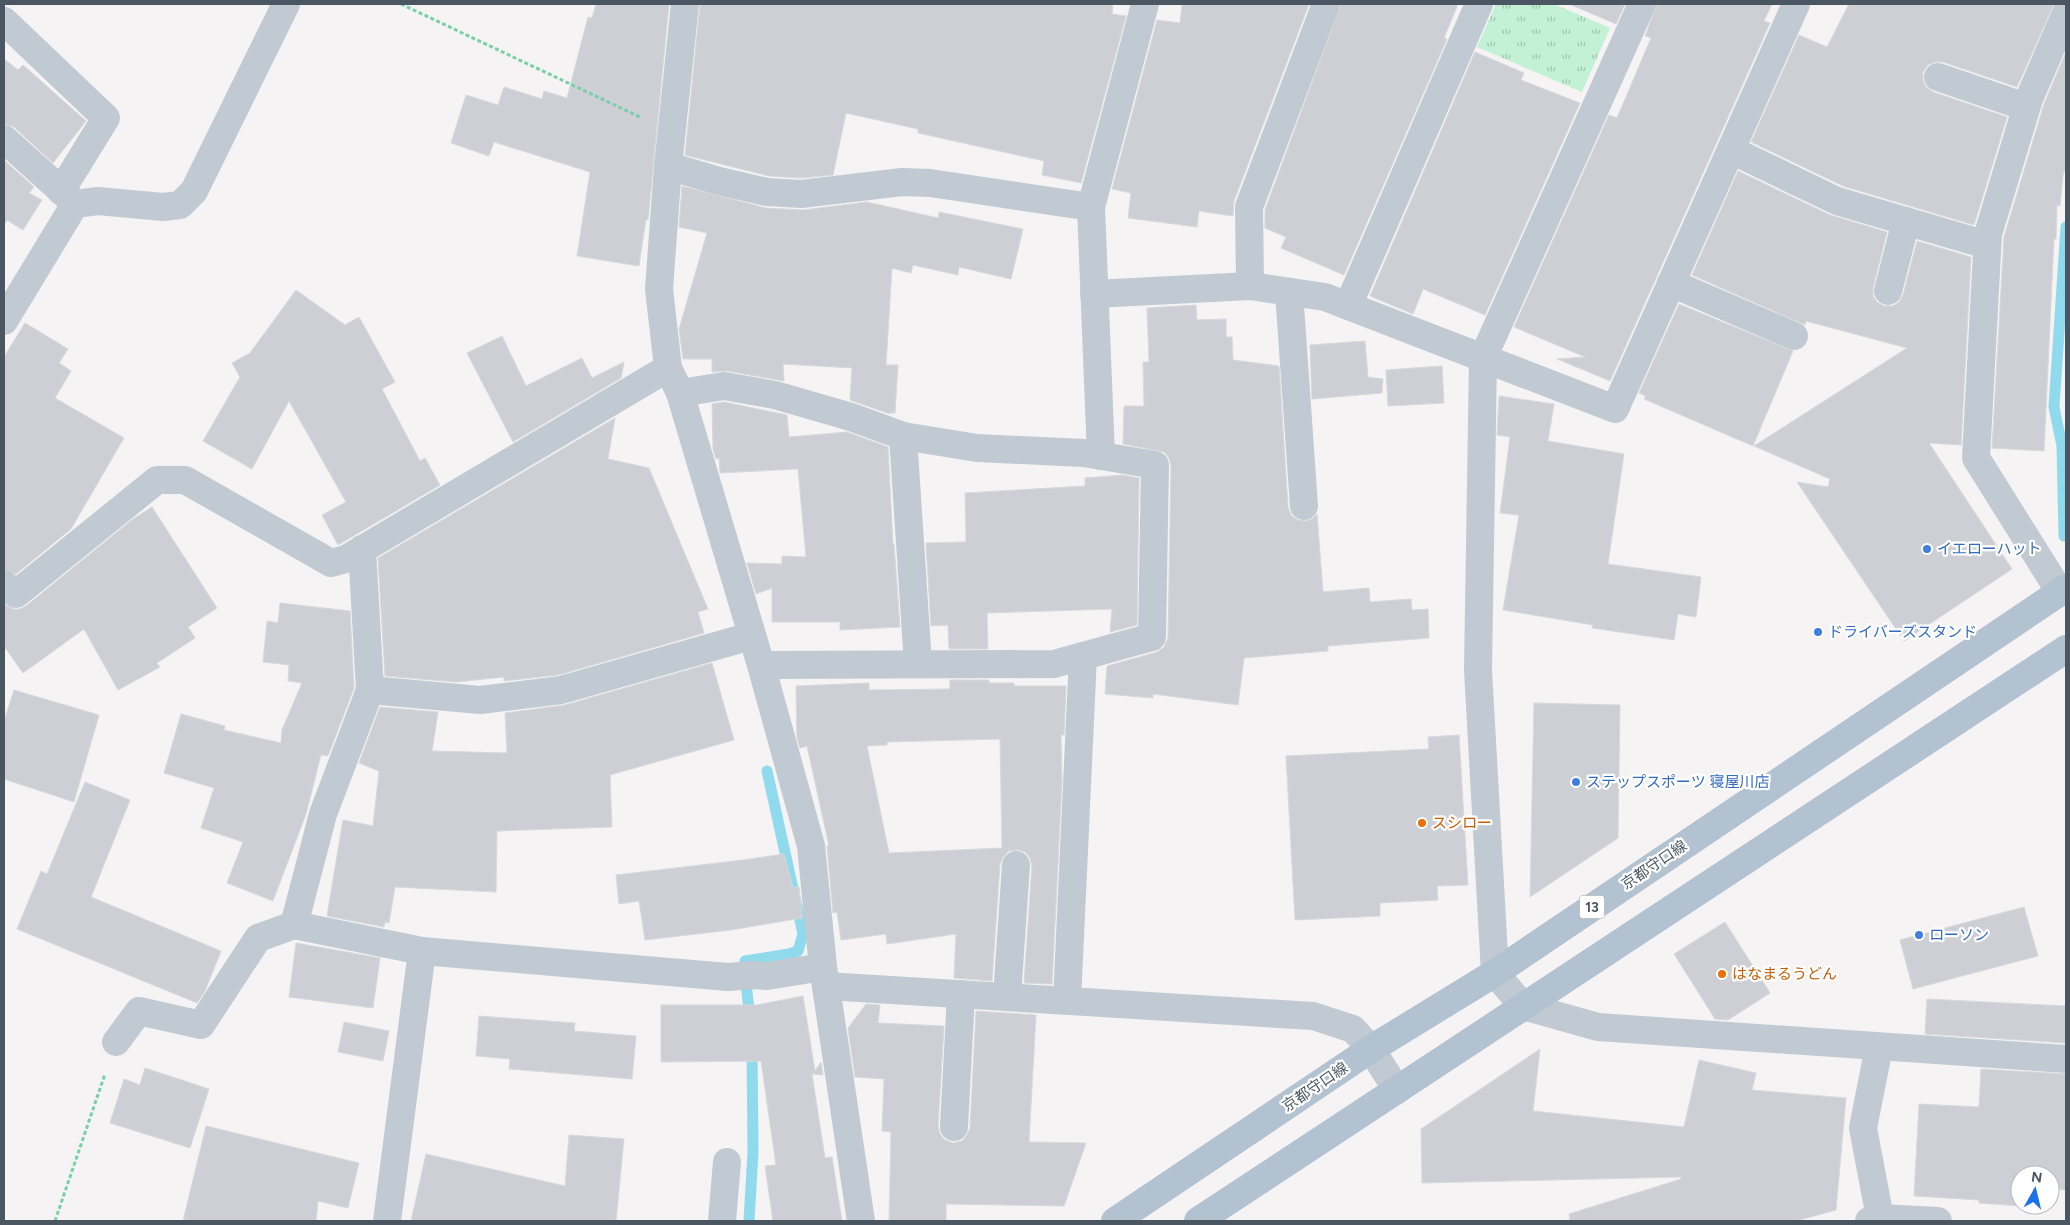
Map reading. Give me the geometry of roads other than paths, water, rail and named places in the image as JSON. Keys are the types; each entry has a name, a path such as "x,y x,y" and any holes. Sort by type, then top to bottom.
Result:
{"main road":[{"name":"京都守口線","path":"1115,1221 1371,1049 1495,973 2063,590"},
{"path":"1198,1221 2066,650"}],"street":[{"path":"4,139 68,197 163,207 180,205 194,191 286,4"},
{"path":"685,4 671,132 659,288 668,368 680,393 751,636 762,665 811,846 825,976 860,1221"},
{"path":"1101,456 1091,207 1145,4"},
{"path":"1250,286 1249,207 1326,4"},
{"path":"1348,306 1479,4"},
{"path":"1642,4 1483,358 1478,670 1495,973 1523,1006 1598,1027 2066,1059"},
{"path":"1094,294 1250,286 1325,297 1615,409 1796,4"},
{"path":"2063,590 1976,458 1988,234 2026,107 2066,13"},
{"path":"4,20 106,118 68,197 4,321"},
{"path":"1938,77 2026,107"},
{"path":"1731,150 1837,201 1987,245"},
{"path":"668,166 719,181 767,192 801,194 902,182 930,183 1091,207"},
{"path":"1888,291 1906,221"},
{"path":"1671,283 1794,336"},
{"path":"1289,292 1304,506"},
{"path":"4,584 16,594 157,480 185,480 331,562 346,559 668,368"},
{"path":"680,393 724,386 775,394 851,417 903,436 977,448 1084,453 1155,465 1152,637 1054,664 983,666 918,664 762,665"},
{"path":"903,436 918,664"},
{"path":"294,925 323,814 370,690 362,550"},
{"path":"370,690 480,700 561,690 751,636"},
{"path":"1067,1001 1083,656"},
{"path":"1007,998 1016,865"},
{"path":"116,1042 139,1012 201,1025 258,938 294,925 422,951 728,977 754,975 825,976 961,994 1007,998 1313,1016 1354,1030 1371,1049 1397,1090"},
{"path":"388,1221 422,951"},
{"path":"954,1127 961,994"},
{"path":"1879,1047 1863,1128 1877,1220 1938,1221"},
{"path":"722,1221 727,1162"}],"waterway":[{"path":"2064,536 2062,446 2054,407 2066,227"},
{"path":"746,970 745,961 798,951 803,934 767,771"},
{"path":"746,983 750,1019"},
{"path":"749,1221 753,1152 752,1047"}],"place":[{"name":"イエローハット","path":"1927,549"},
{"name":"ドライバーズスタンド","path":"1818,632"},
{"name":"ステップスポーツ 寝屋川店","path":"1576,782"},
{"name":"スシロー","path":"1422,823"},
{"name":"ローソン","path":"1919,935"},
{"name":"はなまるうどん","path":"1722,974"}]}
